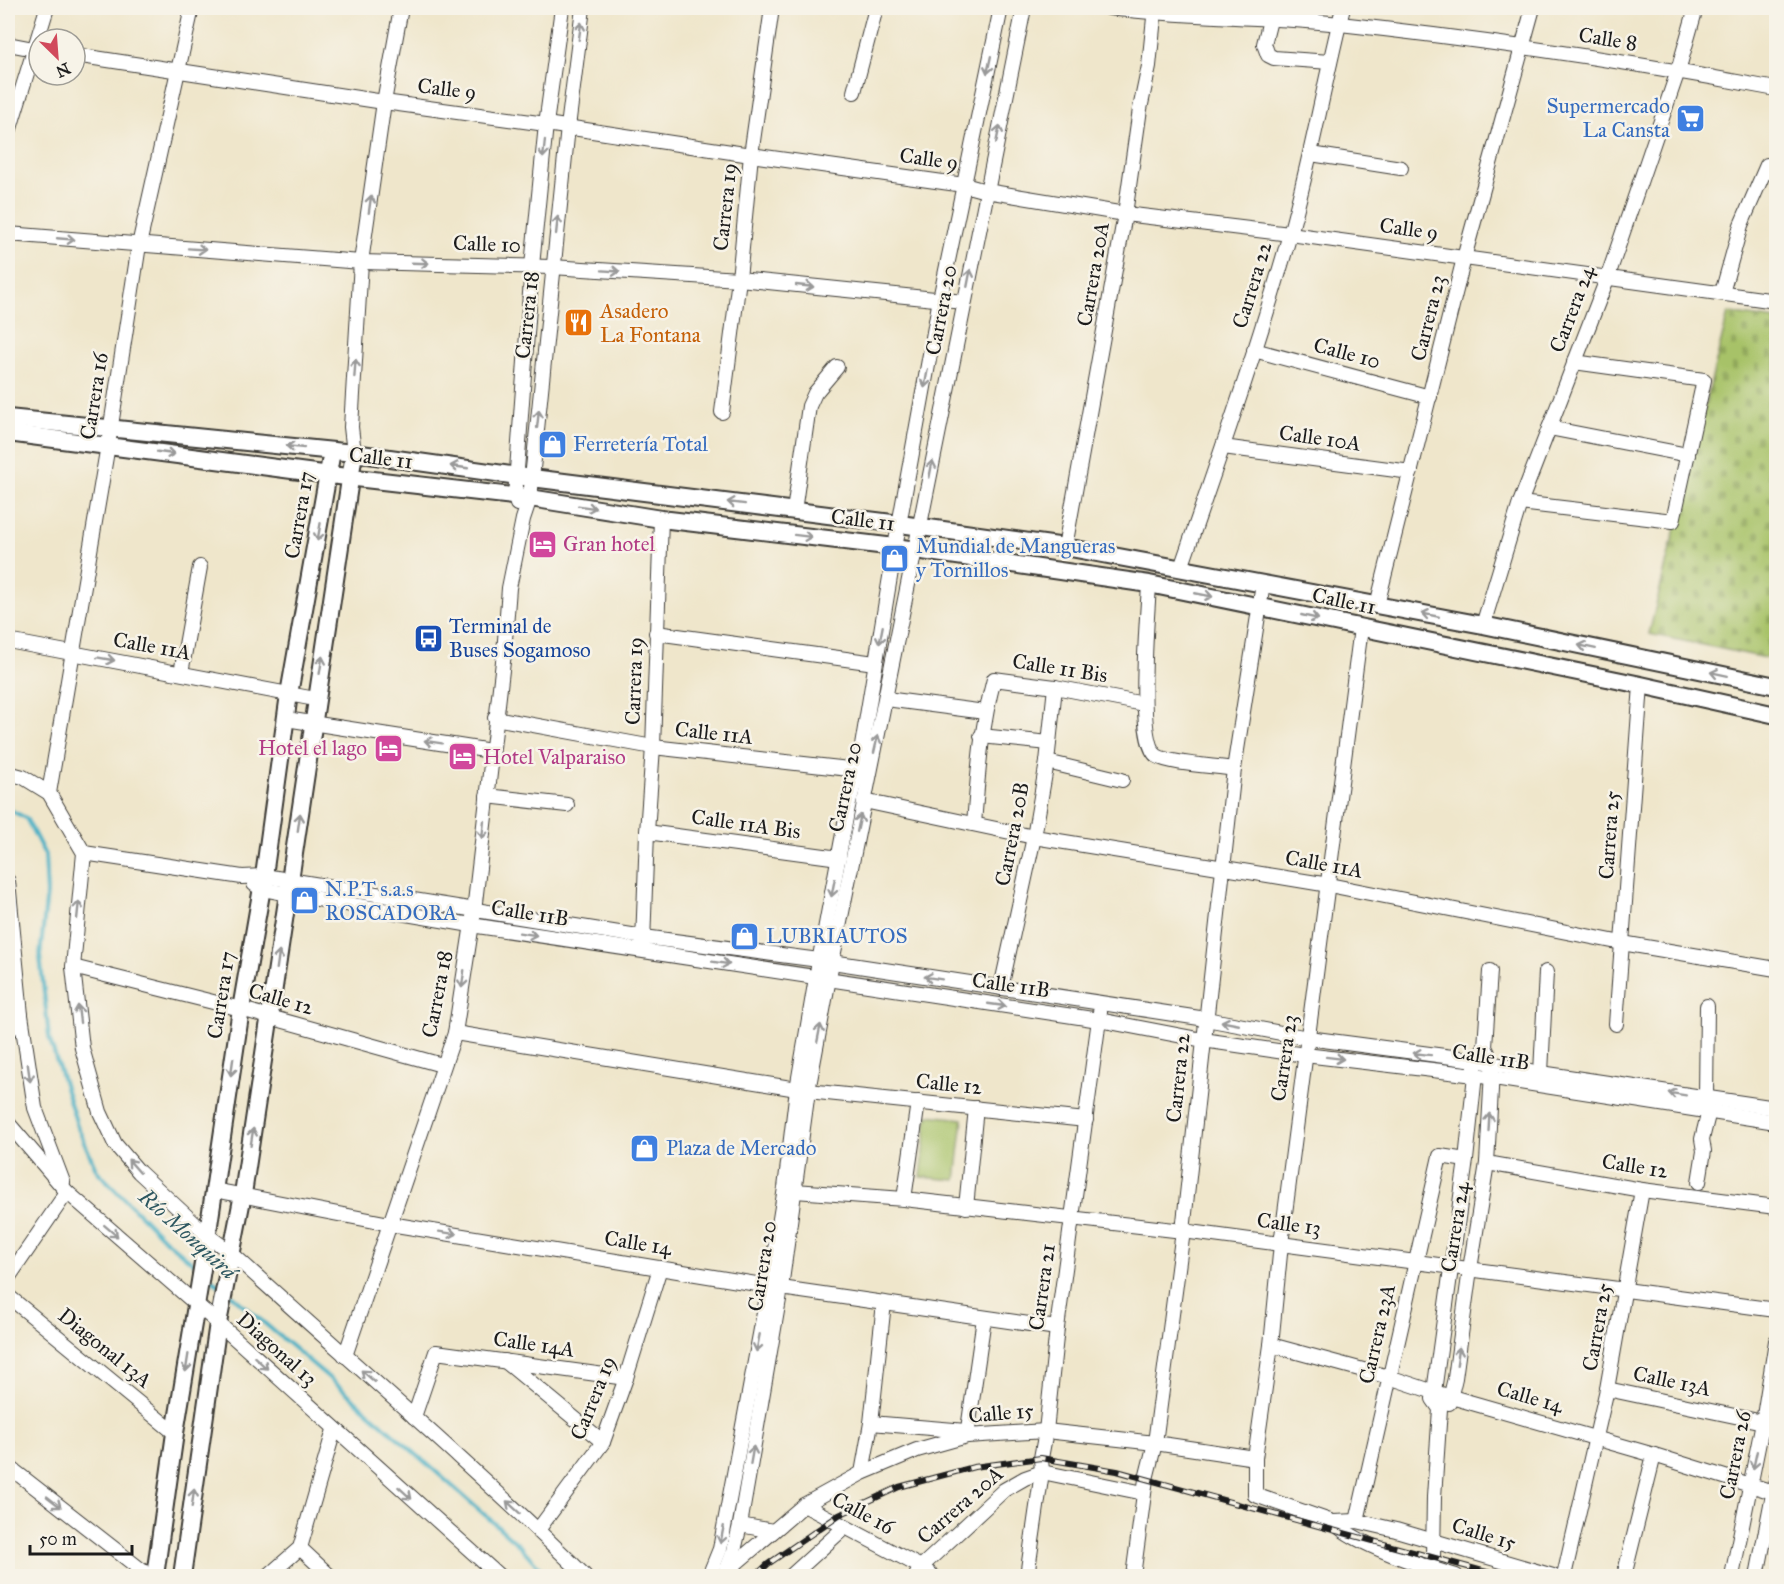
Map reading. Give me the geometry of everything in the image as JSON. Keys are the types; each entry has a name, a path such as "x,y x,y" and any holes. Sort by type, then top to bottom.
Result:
{"main road":[{"name":"Calle 11","path":"8,418 330,475 522,498 661,519 895,547 1149,584 1776,715"},
{"name":"Calle 11","path":"8,433 109,437 354,453 1065,547 1483,625 1776,686"},
{"name":"Carrera 17","path":"155,1576 241,1009 263,882 289,694 333,451"},
{"path":"182,1576 219,1317 243,1194 315,699 354,453"}],"street":[{"path":"42,27 47,8"},
{"name":"Carrera 16","path":"49,793 139,245 192,8"},
{"path":"354,453 351,427 361,262 384,102 401,8"},
{"name":"Carrera 18","path":"524,477 532,266 546,124 562,8"},
{"name":"Carrera 18","path":"345,1356 454,1033 474,911 504,653 509,588 523,519 524,477 584,8"},
{"name":"Carrera 19","path":"722,412 739,279 751,155 772,8"},
{"path":"854,92 876,8"},
{"name":"Carrera 20","path":"723,1575 734,1551 740,1525 775,1287 785,1188 826,961 848,807 858,770 940,299 1001,8"},
{"name":"Carrera 20","path":"826,961 886,699 1024,8"},
{"name":"Calle 8","path":"1109,8 1339,24 1522,47 1776,89"},
{"name":"Carrera 22","path":"1181,568 1223,447 1290,234 1311,154 1343,8"},
{"name":"Carrera 23","path":"1377,605 1464,258 1533,8"},
{"name":"Carrera 24","path":"1483,625 1520,503 1607,279 1678,71 1696,8"},
{"name":"Carrera 20A","path":"1065,547 1125,214 1140,109 1149,66 1154,10"},
{"path":"1270,20 1264,44 1268,56 1330,62"},
{"path":"8,44 27,47"},
{"name":"Calle 9","path":"87,57 964,185 986,191 1125,214 1290,234 1776,301"},
{"path":"8,135 27,79"},
{"path":"1311,154 1401,168"},
{"path":"1722,293 1741,225 1772,166"},
{"name":"Calle 10","path":"8,234 361,262 532,266 739,279 964,302"},
{"name":"Calle 10","path":"1254,350 1430,397"},
{"path":"1520,503 1673,521 1704,380 1574,362"},
{"path":"794,511 809,406 815,393 837,367"},
{"name":"Carrera 17","path":"333,451 351,427"},
{"path":"1549,428 1688,455"},
{"name":"Calle 10A","path":"1223,447 1411,472"},
{"name":"Carrera 19","path":"641,951 644,937 647,832 654,747 661,519"},
{"path":"181,673 200,567"},
{"path":"1149,584 1144,704 1148,739 1153,752 1160,758 1234,769"},
{"name":"Carrera 22","path":"1132,1576 1144,1493 1155,1443 1183,1231 1234,769 1263,584"},
{"name":"Carrera 23","path":"1255,1495 1255,1458 1271,1345 1281,1244 1361,628"},
{"path":"656,633 875,663"},
{"name":"Calle 11A","path":"8,641 315,699"},
{"name":"Calle 11 Bis","path":"985,712 994,680 1055,687 1144,704"},
{"name":"Carrera 25","path":"1616,1024 1641,685"},
{"name":"Carrera 20B","path":"1001,988 1034,837 1047,762 1055,687"},
{"path":"886,699 985,712 974,824"},
{"name":"Calle 11A","path":"495,718 654,747 858,770"},
{"path":"286,719 491,752"},
{"path":"981,736 1049,743"},
{"path":"1047,762 1122,780"},
{"path":"8,773 23,777 49,793 84,853 73,967 82,1048 100,1112 115,1144 139,1172 207,1240"},
{"path":"487,796 567,805"},
{"name":"Calle 11A","path":"864,801 1034,837 1329,885 1623,943 1776,969"},
{"name":"Calle 11A Bis","path":"647,832 839,858"},
{"name":"Calle 11B","path":"84,853 242,877 471,925 1099,1020 1203,1040 1305,1055 1707,1105 1776,1108"},
{"path":"8,881 21,1015 35,1108 67,1192 8,1278"},
{"name":"Calle 11B","path":"289,887 826,961 1206,1019 1308,1038 1475,1060 1707,1105 1776,1122"},
{"name":"Calle 12","path":"73,967 241,1009 442,1065"},
{"name":"Carrera 24","path":"1440,1409 1449,1402 1455,1378 1487,1163 1492,1063 1485,1047 1490,971"},
{"path":"1541,1073 1546,972"},
{"name":"Carrera 21","path":"1027,1576 1042,1472 1041,1458 1057,1328 1102,1004"},
{"path":"1699,1182 1707,1105 1707,1006"},
{"path":"8,1033 21,1015"},
{"name":"Calle 12","path":"454,1033 803,1090 1086,1120"},
{"path":"1475,1060 1485,1047"},
{"name":"Carrera 24","path":"1430,1573 1433,1558 1440,1409 1434,1399 1434,1392 1466,1160 1475,1060"},
{"name":"Carrera 20","path":"709,1576 720,1550 795,1191 803,1090"},
{"path":"904,1199 918,1102"},
{"path":"966,1207 976,1108"},
{"name":"Diagonal 13","path":"8,1123 67,1192 219,1317 334,1430 499,1576"},
{"name":"Carrera 23A","path":"1357,1521 1440,1156 1466,1160"},
{"name":"Calle 12","path":"1487,1163 1642,1190 1776,1207"},
{"name":"Calle 14","path":"214,1190 390,1224 775,1287 1057,1328"},
{"name":"Carrera 25","path":"1564,1576 1607,1389 1642,1190"},
{"name":"Calle 13","path":"795,1191 904,1199 1183,1231 1776,1310"},
{"name":"Diagonal 13","path":"207,1240 414,1417 585,1576"},
{"name":"Carrera 19","path":"538,1530 603,1442 626,1378 660,1268"},
{"name":"Diagonal 13A","path":"8,1296 176,1433"},
{"path":"862,1473 871,1423 884,1303"},
{"path":"871,1423 967,1434 984,1318"},
{"name":"Carrera 26","path":"1732,1576 1763,1422 1776,1341"},
{"name":"Calle 14","path":"1271,1345 1389,1377 1750,1485 1776,1488"},
{"name":"Calle 14A","path":"414,1417 436,1352 626,1378"},
{"path":"505,1360 603,1442"},
{"name":"Calle 13A","path":"1607,1389 1763,1422"},
{"path":"268,1576 300,1548 334,1430"},
{"name":"Calle 15","path":"723,1575 804,1505 862,1473 917,1450 967,1434 1046,1431 1155,1443 1255,1458"},
{"path":"1624,1576 1654,1455"},
{"path":"8,1466 149,1576"},
{"path":"1042,1472 1144,1493"},
{"name":"Carrera 20A","path":"918,1572 1004,1490 1025,1478 1042,1472"},
{"path":"1757,1576 1776,1488"},
{"name":"Calle 15","path":"1255,1495 1333,1522 1357,1521 1552,1576"},
{"name":"Calle 16","path":"804,1505 845,1527 918,1572 933,1576"},
{"name":"Calle 15","path":"1333,1522 1344,1532 1430,1573 1456,1576"},
{"path":"740,1525 772,1531"},
{"path":"791,1576 845,1527"},
{"path":"300,1548 330,1576"}],"green space":[{"path":"1728,313 1776,320 1776,660 1649,634"},
{"path":"928,1115 963,1119 956,1180 921,1177"}],"waterway":[{"name":"Río Monquirá","path":"8,809 26,818 45,855 47,893 40,956 49,1037 78,1128 97,1171 163,1238 198,1267"},
{"name":"Río Monquirá","path":"206,1274 221,1287"},
{"name":"Río Monquirá","path":"229,1293 348,1394 520,1546 547,1576"}],"railway":[{"path":"755,1576 768,1564 839,1515 899,1487 974,1467 1041,1458 1117,1471 1501,1576"}],"place":[{"name":"Supermercado La Cansta","path":"1691,118"},
{"name":"Asadero La Fontana","path":"579,323"},
{"name":"Ferretería Total","path":"552,444"},
{"name":"Gran hotel","path":"542,544"},
{"name":"Mundial de Mangueras y Tornillos","path":"895,558"},
{"name":"Terminal de Buses Sogamoso","path":"428,638"},
{"name":"Hotel el lago","path":"388,748"},
{"name":"Hotel Valparaiso","path":"462,757"},
{"name":"N.P.T s.a.s ROSCADORA","path":"304,901"},
{"name":"LUBRIAUTOS","path":"745,936"},
{"name":"Plaza de Mercado","path":"645,1148"}]}
